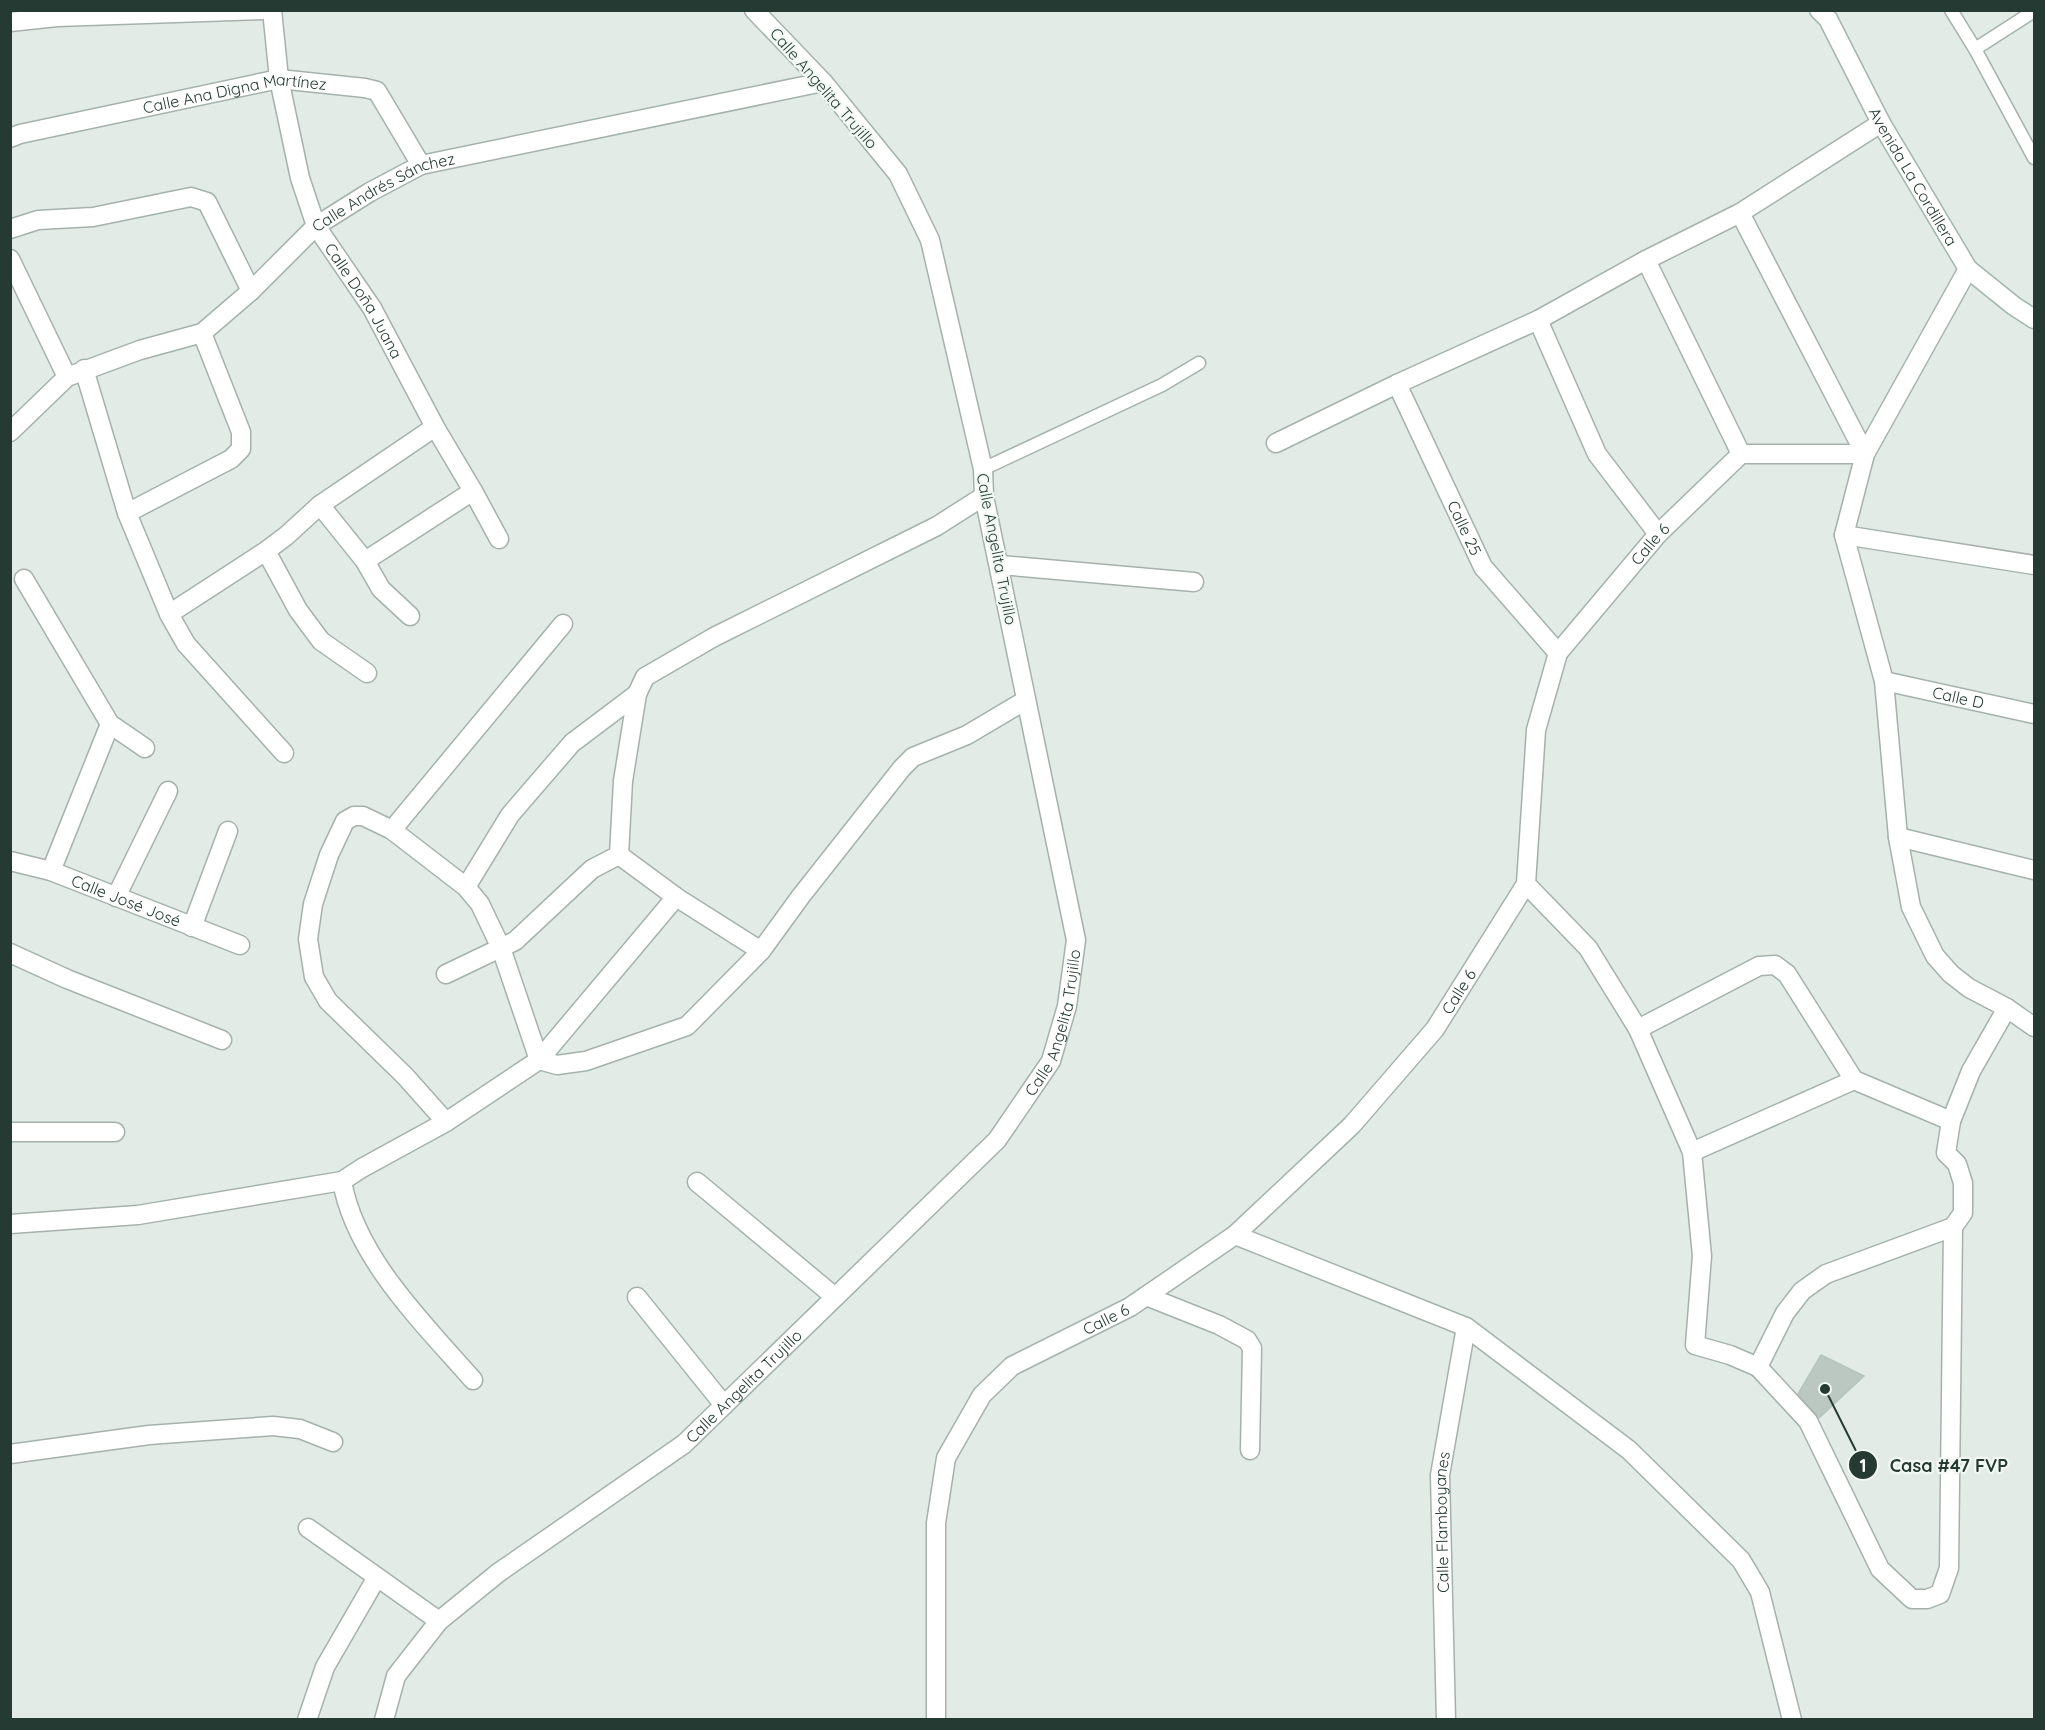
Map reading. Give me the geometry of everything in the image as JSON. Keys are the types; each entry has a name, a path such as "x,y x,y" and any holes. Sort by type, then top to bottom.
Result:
{"street":[{"path":"10,22 57,14 262,10"},
{"name":"Calle Doña Juana","path":"272,10 279,79 300,178 316,226 372,308 435,427 499,539"},
{"name":"Calle Angelita Trujillo","path":"384,1719 396,1676 439,1621 498,1573 684,1444 996,1140 1051,1061 1067,1006 1076,940 984,496 982,469 930,240 898,174 822,82 754,10"},
{"name":"Avenida La Cordillera","path":"1819,10 1828,20 1881,123 1968,269 2034,319"},
{"name":"Calle Ana Digna Martínez","path":"10,138 279,79 365,88 377,92 421,165"},
{"name":"Calle Andrés Sánchez","path":"10,432 67,377 140,350 202,333 251,291 316,226 370,192 421,165 822,82"},
{"path":"1276,443 1397,384 1538,320 1646,260 1740,213 1881,123"},
{"path":"10,229 38,220 93,217 191,197 200,199 207,202 251,291"},
{"path":"1740,213 1865,454"},
{"path":"10,259 67,377"},
{"path":"1646,260 1741,454 1865,454"},
{"path":"1968,269 1865,454 1844,535 1884,681 1898,837 1911,907 1935,956 1951,974 1969,988 2007,1008 2034,1027"},
{"path":"1538,320 1597,454 1658,534"},
{"path":"127,513 231,459 241,449 241,432 202,333"},
{"path":"84,369 127,513 169,614 186,644 284,753"},
{"name":"Calle 25","path":"1397,384 1483,567 1558,653"},
{"path":"169,614 266,551 320,505 435,427"},
{"name":"Calle 6","path":"936,1719 936,1523 946,1458 982,1395 1012,1366 1130,1307 1235,1234 1352,1125 1435,1029 1526,884 1536,730 1558,653 1658,534 1741,454"},
{"path":"365,561 473,491"},
{"path":"619,855 623,781 637,694 645,677 714,637 937,526 984,496"},
{"path":"320,505 365,561 381,589 410,616"},
{"path":"1844,535 2034,565"},
{"path":"266,551 298,610 321,641 367,673"},
{"path":"1000,565 1194,582"},
{"path":"24,579 110,724 145,748"},
{"path":"392,830 562,624"},
{"name":"Calle D","path":"1884,681 2034,714"},
{"path":"466,887 510,815 572,742 637,694"},
{"path":"538,1060 556,1065 586,1061 687,1026 761,951 801,896 912,758 967,735 1026,700"},
{"path":"51,871 110,724"},
{"path":"116,897 168,791"},
{"path":"446,1122 405,1076 328,1001 314,977 308,939 313,904 329,855 345,821 354,816 363,816 392,830 466,887 480,904 501,948 538,1060"},
{"path":"192,927 228,831"},
{"path":"1898,837 2034,870"},
{"path":"619,855 676,897 761,951"},
{"path":"446,974 515,941 592,869 619,855"},
{"name":"Calle José José","path":"10,861 51,871 240,945"},
{"path":"1526,884 1588,948 1638,1029 1692,1152 1702,1256 1695,1345 1730,1355 1758,1367 1808,1421 1880,1569 1890,1581 1912,1599 1927,1599 1940,1594 1949,1568 1953,1227"},
{"path":"10,1224 138,1215 342,1181 446,1122 538,1060 676,897"},
{"path":"10,953 67,979 222,1040"},
{"path":"1638,1029 1759,966 1775,965 1787,974 1854,1080 1951,1121"},
{"path":"1758,1367 1785,1313 1802,1291 1826,1274 1953,1227 1963,1213 1963,1183 1958,1164 1946,1154 1951,1121 1971,1071 2007,1008"},
{"path":"1692,1152 1854,1080"},
{"path":"10,1132 115,1132"},
{"path":"342,1181 345,1198 354,1222 389,1284 473,1380"},
{"path":"697,1182 835,1297"},
{"path":"1235,1234 1466,1327 1629,1450 1742,1560 1760,1592 1792,1719"},
{"path":"1146,1296 1219,1324 1247,1340 1252,1348 1250,1450"},
{"path":"637,1297 724,1405"},
{"name":"Calle Flamboyanes","path":"1446,1719 1440,1475 1466,1327"},
{"path":"10,1454 149,1435 273,1425 300,1429 333,1442"},
{"path":"308,1528 439,1621"},
{"path":"307,1719 325,1667 377,1577"}],"lane":[{"path":"1951,10 1975,49 2034,158"},
{"path":"1975,49 2034,10"},
{"path":"982,469 1162,385 1199,363"}],"building":[{"path":"1821,1355 1864,1376 1819,1418 1798,1394"}],"place":[{"name":"Casa #47 FVP","path":"1825,1389"}]}
